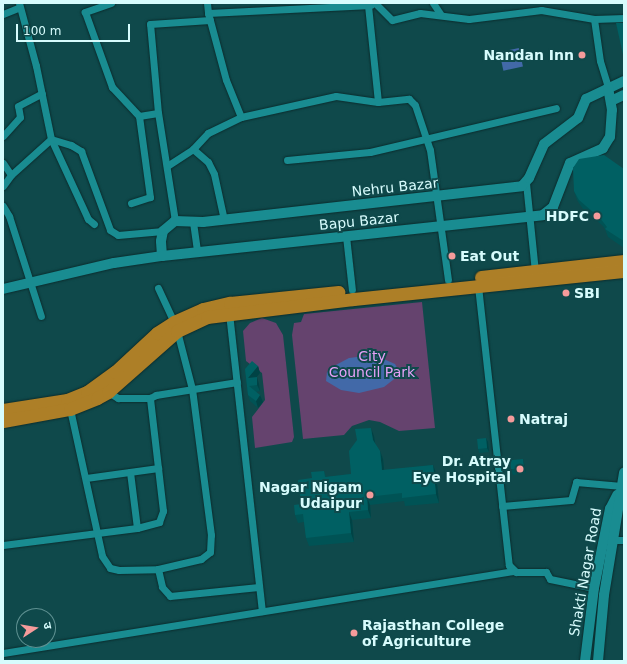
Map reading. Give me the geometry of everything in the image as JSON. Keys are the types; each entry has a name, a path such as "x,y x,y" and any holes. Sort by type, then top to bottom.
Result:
{"highway":[{"path":"3,421 70,409 108,392 176,326 198,310 221,304 535,272 624,261"},
{"path":"3,410 67,400 87,392 104,381 149,340 176,326 200,320 229,314 624,271"}],"street":[{"path":"111,3 84,12 112,87 139,116 150,197 130,203"},
{"path":"207,3 226,80 241,117"},
{"path":"433,3 441,15"},
{"path":"373,4 378,102"},
{"path":"162,256 161,241 164,231 175,221 158,113 150,24 209,16 373,4 392,20 420,13 469,19 528,7 594,19 624,18"},
{"path":"3,14 19,5 42,93 52,139 88,219 94,224"},
{"path":"594,19 600,61 608,87"},
{"path":"535,272 526,183 544,144 578,118 590,96 624,81"},
{"name":"Bapu Bazar","path":"3,289 114,263 162,256 529,218 543,215 553,207 565,171 572,160 606,145 612,129 612,101 608,87"},
{"path":"3,136 20,117 18,106 42,93"},
{"path":"612,101 624,95"},
{"path":"167,166 193,148 208,133 241,117 336,96 378,102 409,99 415,105 426,140 437,196 448,280"},
{"path":"287,160 370,152 426,140 556,108"},
{"path":"139,116 158,113"},
{"path":"3,186 10,175 52,139"},
{"path":"52,139 71,144 80,151 110,230 118,235 164,231"},
{"path":"193,148 208,162 214,174 224,220"},
{"path":"3,163 10,175"},
{"name":"Nehru Bazar","path":"175,221 193,222 224,220 516,188 526,183"},
{"path":"3,206 9,216 40,316"},
{"path":"193,222 197,252"},
{"path":"346,236 352,290"},
{"path":"478,286 508,561 513,571"},
{"path":"70,409 102,556 110,568 119,570 158,569 201,559 210,552 211,535 192,389 176,326 158,288"},
{"path":"229,314 262,611"},
{"path":"108,392 118,398 150,398 192,389 237,382"},
{"path":"3,545 97,534 155,525 162,517 150,398"},
{"path":"86,478 158,468"},
{"path":"130,472 137,528"},
{"name":"Shakti Nagar Road","path":"598,661 599,635 612,540 621,505 621,488 624,473"},
{"path":"502,506 571,500 576,482 621,488"},
{"name":"Shakti Nagar Road","path":"585,661 594,588 611,504 621,488"},
{"path":"612,540 624,540"},
{"path":"158,569 162,587 170,596 259,587"},
{"path":"3,653 513,571 546,572 550,579 594,588"}],"green space":[{"name":"City Council Park","path":"422,302 435,428 399,431 380,422 369,420 352,426 344,435 303,439 292,335 294,323 301,322 304,314"},
{"path":"262,318 276,323 283,335 294,437 292,442 255,448 252,417 265,400 262,373 246,361 243,331 250,323"}],"water":[{"path":"519,48 523,67 503,71 499,52"},
{"path":"365,356 379,357 395,364 399,371 398,376 384,387 359,393 341,390 326,381 327,372 334,366 349,358"}],"building":[{"path":"616,23 624,23 624,59"},
{"path":"604,155 624,169 624,240 605,229 607,227 600,218 579,200 574,191 573,168 579,159"},
{"path":"252,361 258,366 248,378 257,377 257,385 249,386 260,395 256,401 248,395 245,369"},
{"name":"Nagar Nigam Udaipur","path":"371,428 373,440 380,451 382,470 433,465 436,494 402,498 402,493 367,497 368,510 349,512 351,533 306,538 303,514 295,515 294,505 301,504 298,480 312,478 311,472 324,471 325,477 351,474 349,451 357,440 355,429"},
{"path":"486,438 487,448 478,449 477,439"},
{"path":"523,459 524,468 511,469 510,460"}],"place":[{"name":"Nandan Inn","path":"582,55"},
{"name":"HDFC","path":"597,216"},
{"name":"Eat Out","path":"452,256"},
{"name":"SBI","path":"566,293"},
{"name":"Natraj","path":"511,419"},
{"name":"Dr. Atray Eye Hospital","path":"520,469"},
{"name":"Nagar Nigam Udaipur","path":"370,495"},
{"name":"Rajasthan College of Agriculture","path":"354,633"}]}
